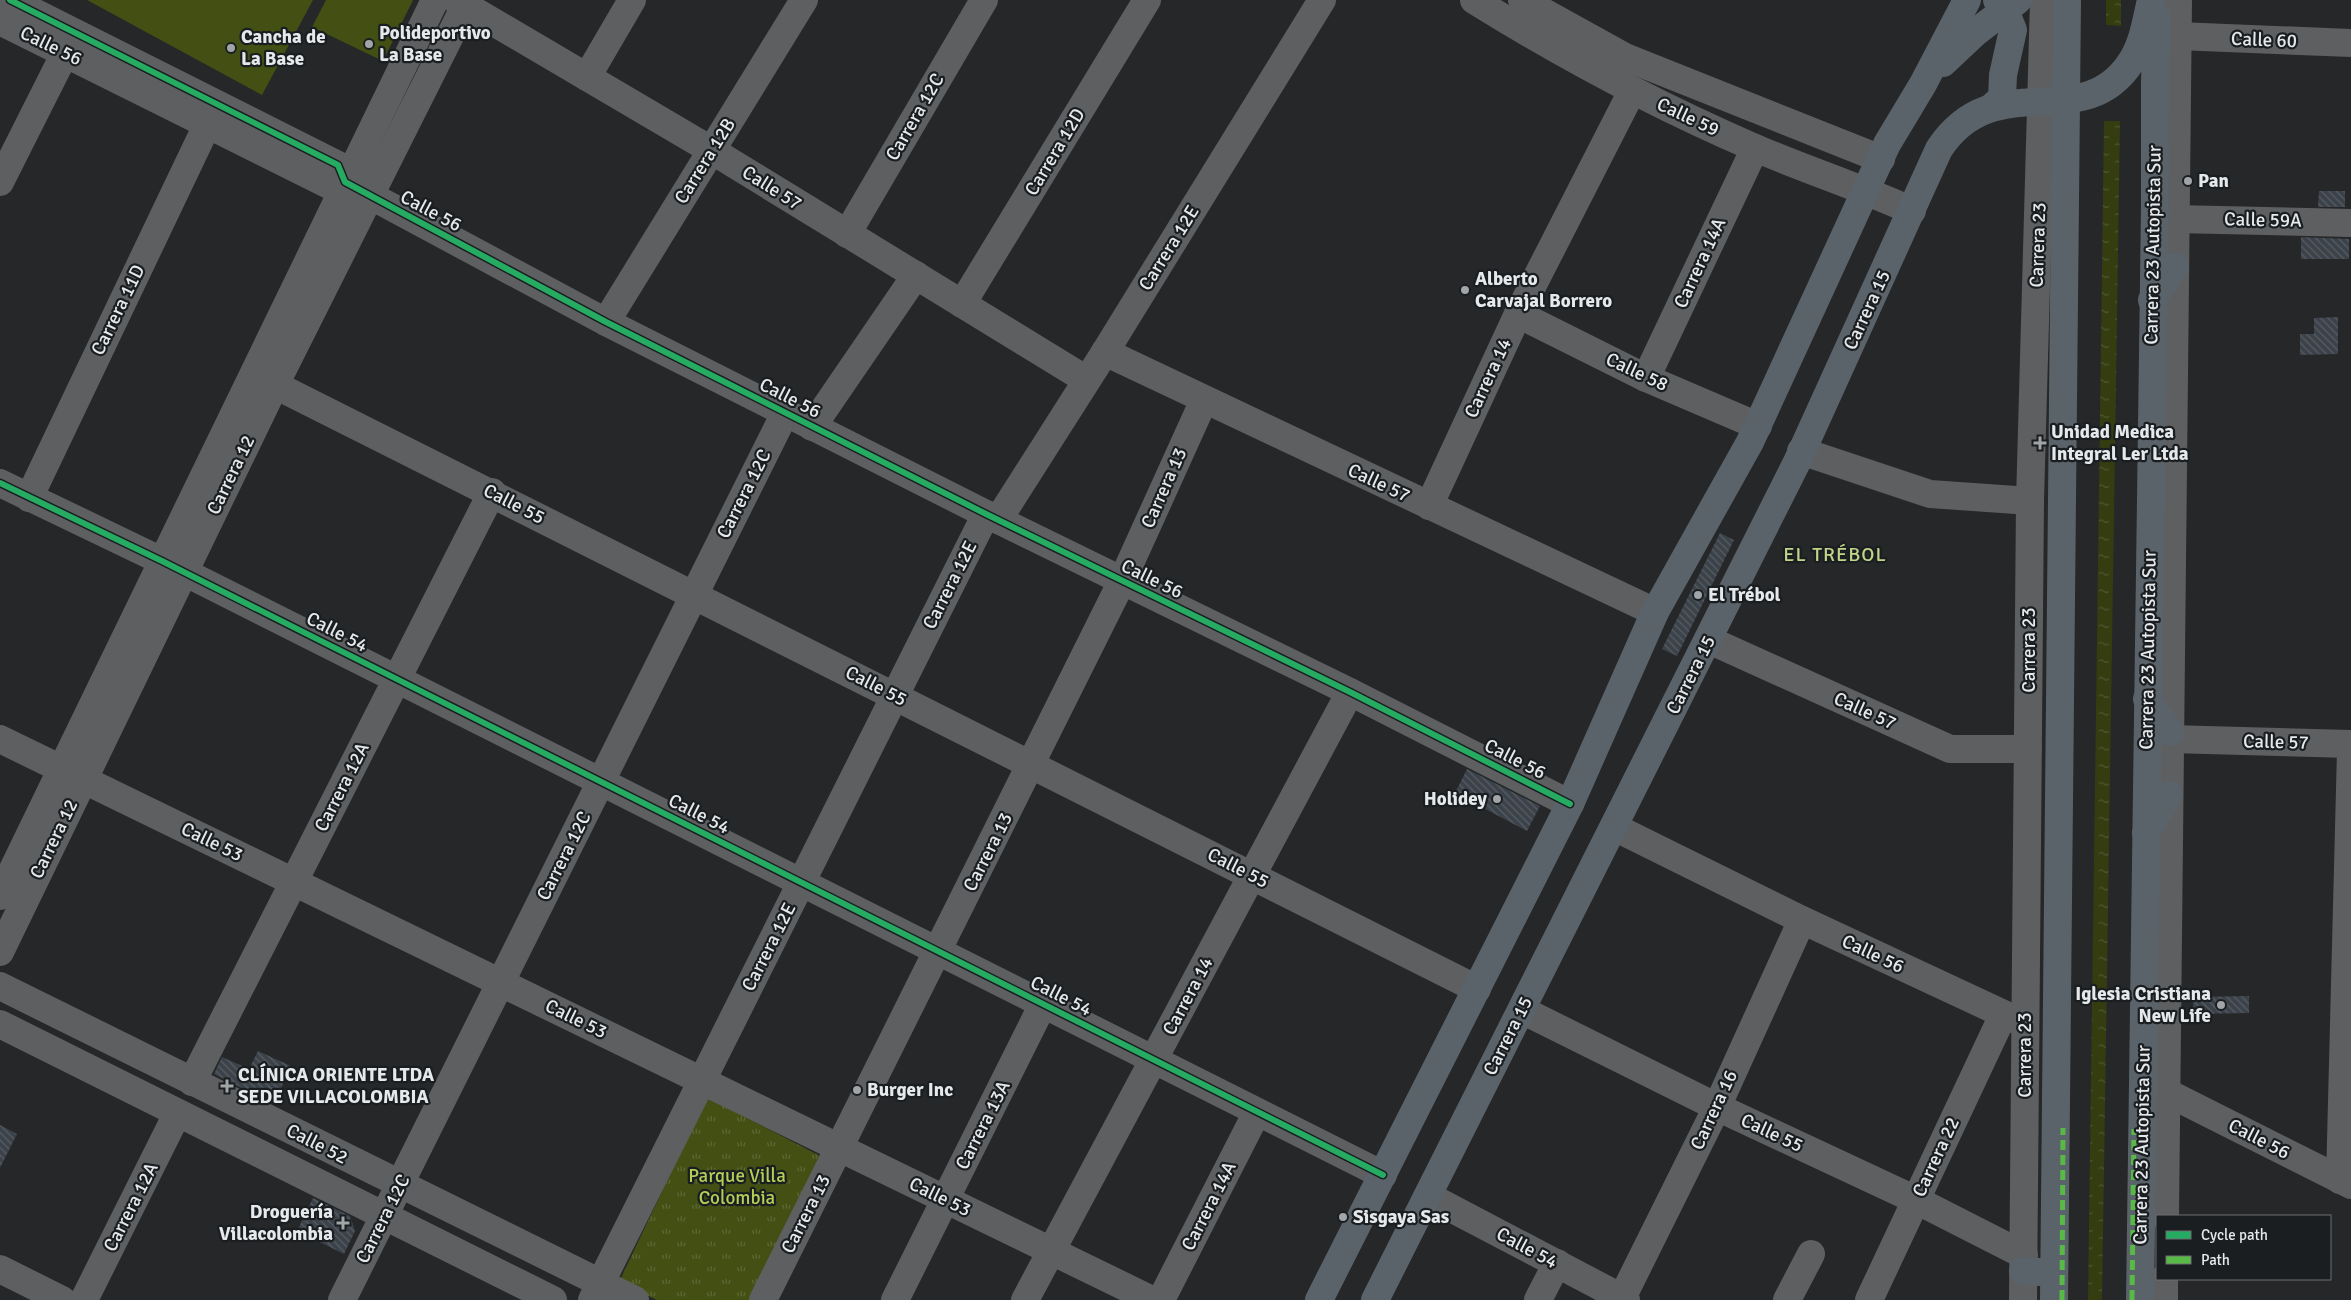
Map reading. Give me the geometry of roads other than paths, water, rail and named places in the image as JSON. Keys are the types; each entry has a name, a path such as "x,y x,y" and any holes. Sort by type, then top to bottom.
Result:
{"main road":[{"path":"1320,1300 1570,804 1655,612 1758,426 1881,159 1968,0"},
{"path":"2054,1300 2054,101 2067,0"},
{"name":"Carrera 15","path":"1376,1300 1801,451 1939,150 1947,138 1971,116 1992,107 2088,96 2108,86 2132,61 2140,42 2151,0"},
{"name":"Carrera 23 Autopista Sur","path":"2140,1300 2152,300 2168,221 2155,82 2158,0"},
{"path":"1923,84 2006,3 2013,30 2003,75 2002,98 1992,107"},
{"path":"2152,300 2175,267"},
{"path":"2147,699 2170,736"},
{"path":"2146,833 2170,795"},
{"path":"2024,1263 2054,1273"}],"street":[{"name":"Calle 56","path":"10,0 341,174 370,195 606,322 812,427 1350,692 1570,804"},
{"name":"Carrera 12","path":"0,952 73,774 172,567 341,174 435,0"},
{"path":"587,77 632,0"},
{"name":"Carrera 12B","path":"606,322 804,0"},
{"name":"Carrera 12C","path":"847,234 984,0"},
{"name":"Carrera 12D","path":"962,304 1147,0"},
{"name":"Carrera 12E","path":"597,1292 895,696 992,517 1105,352 1322,0"},
{"name":"Calle 59","path":"1474,0 1624,77 1755,148 1867,191 1912,211"},
{"name":"Calle 59","path":"1522,0 1624,77 1881,159"},
{"name":"Carrera 23","path":"2023,1300 2024,1263 2014,1020 2028,749 2030,501 2054,101 2044,0"},
{"path":"2165,1215 2175,267 2168,221 2178,36 2178,0"},
{"name":"Carrera 12","path":"172,567 274,385 370,195 463,2"},
{"name":"Calle 57","path":"463,2 711,150 1085,380"},
{"name":"Calle 56","path":"0,21 208,123 329,185 341,174"},
{"name":"Calle 60","path":"2178,36 2351,43"},
{"path":"0,182 65,53"},
{"name":"Carrera 14","path":"1429,506 1518,314 1624,77"},
{"name":"Carrera 11D","path":"29,498 208,123"},
{"name":"Carrera 14A","path":"1646,378 1755,148"},
{"name":"Calle 59A","path":"2168,221 2351,222"},
{"path":"812,427 916,275"},
{"name":"Calle 58","path":"1518,314 1646,378 1758,426"},
{"name":"Calle 57","path":"1105,352 1655,612"},
{"name":"Calle 55","path":"274,385 492,492 1477,988"},
{"name":"Carrera 13","path":"763,1300 1122,581 1204,400"},
{"name":"Carrera 12C","path":"342,1300 785,413"},
{"path":"1801,451 1930,494 2030,501"},
{"name":"Calle 54","path":"0,483 397,679 1383,1175"},
{"name":"Carrera 12A","path":"192,1082 492,492"},
{"name":"Calle 57","path":"1708,640 1950,749 2028,749"},
{"name":"Carrera 14","path":"1025,1300 1350,692"},
{"name":"Calle 57","path":"2170,736 2351,744"},
{"name":"Calle 53","path":"0,739 1152,1300"},
{"path":"2345,1183 2351,750"},
{"name":"Carrera 12","path":"0,896 73,774"},
{"name":"Calle 56","path":"1614,827 1802,920 2014,1020"},
{"name":"Carrera 16","path":"1624,1299 1717,1107 1802,920"},
{"name":"Calle 52","path":"0,986 400,1186 597,1292 635,1300"},
{"name":"Carrera 13A","path":"895,1300 1044,1004"},
{"name":"Calle 55","path":"1522,1010 1717,1107 1916,1200 2024,1263"},
{"name":"Carrera 22","path":"1869,1300 1916,1200 2014,1020"},
{"name":"Calle 52","path":"0,1024 553,1300"},
{"name":"Calle 56","path":"2166,1092 2345,1183"},
{"name":"Carrera 14A","path":"1161,1300 1257,1112"},
{"name":"Carrera 12A","path":"84,1300 177,1114"},
{"name":"Calle 54","path":"1428,1196 1624,1299"},
{"path":"1786,1300 1811,1254"},
{"path":"1538,1300 1557,1263"},
{"path":"0,1269 62,1300"},
{"path":"2164,1280 2164,1300"}],"water":[{"path":"2106,0 2121,0 2121,26 2106,25"},
{"path":"2104,121 2120,121 2102,1300 2088,1300"}],"place":[{"name":"Polideportivo La Base","path":"369,44"},
{"name":"Cancha de La Base","path":"231,48"},
{"name":"Pan","path":"2188,181"},
{"name":"Alberto Carvajal Borrero","path":"1465,290"},
{"name":"Unidad Medica Integral Ler Ltda","path":"2040,443"},
{"name":"El Trébol","path":"1698,595"},
{"name":"Holidey","path":"1497,799"},
{"name":"Iglesia Cristiana New Life","path":"2221,1005"},
{"name":"CLÍNICA ORIENTE LTDA SEDE VILLACOLOMBIA","path":"227,1086"},
{"name":"Burger Inc","path":"857,1090"},
{"name":"Sisgaya Sas","path":"1343,1217"},
{"name":"Droguería Villacolombia","path":"343,1223"}],"district":[{"name":"EL TRÉBOL","path":"1835,554"}],"park label":[{"name":"Parque Villa Colombia","path":"737,1187"}]}
